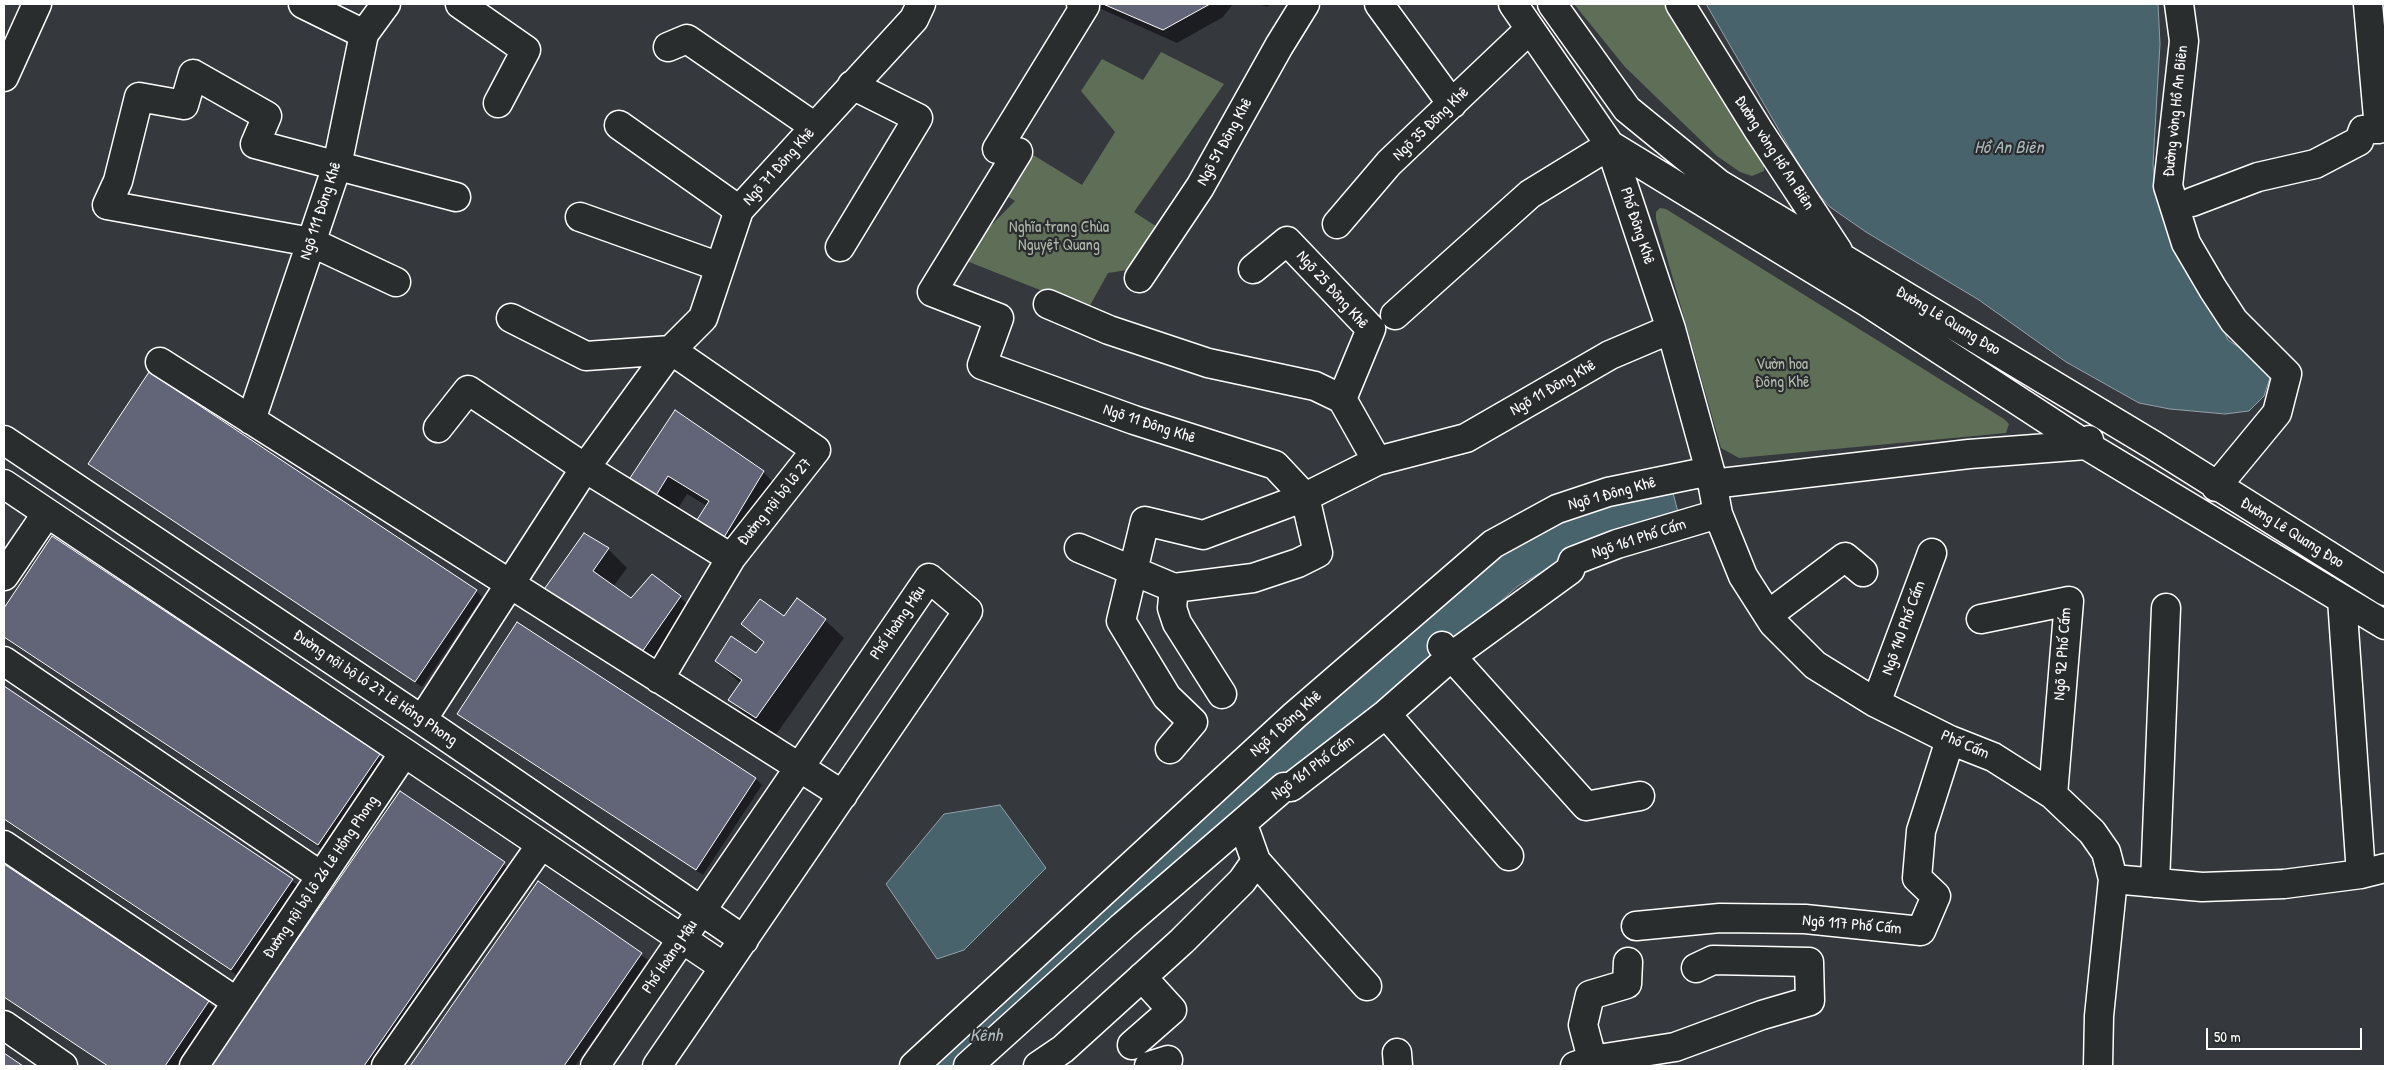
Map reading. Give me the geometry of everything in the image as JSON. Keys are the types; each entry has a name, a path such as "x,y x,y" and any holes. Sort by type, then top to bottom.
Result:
{"street":[{"path":"4,77 37,4"},
{"path":"303,4 364,34"},
{"name":"Ngõ 111 Đông Khê","path":"250,420 337,166 364,34 386,4"},
{"path":"460,4 526,50 498,103"},
{"name":"Ngõ 71 Đông Khê","path":"422,720 585,468 672,350 702,318 739,210 914,19 921,4"},
{"name":"Ngõ 11 Đông Khê","path":"1081,4 1086,6 997,149 1018,152 932,292 999,318 982,365 1134,420 1275,465 1305,497"},
{"name":"Ngõ 51 Đông Khê","path":"1140,278 1200,187 1279,46 1305,4"},
{"path":"1379,4 1452,104"},
{"name":"Phố Đông Khê","path":"1513,4 1610,145 1671,329 1711,478"},
{"name":"Đường Lê Quang Đạo","path":"1552,4 1626,109 1719,184 2103,415 2385,591"},
{"name":"Đường vòng Hồ An Biên","path":"1680,4 1759,131 1841,257 1867,302"},
{"name":"Đường vòng Hồ An Biên","path":"2179,4 2184,42 2168,186 2186,243 2213,289 2234,321 2287,374 2277,413 2216,486"},
{"path":"2192,202 2258,177 2315,164 2359,141 2363,130 2382,129 2368,4"},
{"name":"Ngõ 35 Đông Khê","path":"1336,224 1389,163 1530,29"},
{"path":"668,47 687,39 815,127"},
{"path":"396,282 311,242 107,205 118,181 139,97 184,105 194,74 268,116 255,144 456,198"},
{"path":"840,246 918,118 852,86"},
{"path":"1610,145 1626,109"},
{"path":"619,125 739,210"},
{"name":"Đường Lê Quang Đạo","path":"1610,145 1867,302 2086,445 2385,625"},
{"name":"Ngõ 25 Đông Khê","path":"1395,315 1530,194 1610,145"},
{"path":"580,217 720,267"},
{"name":"Ngõ 25 Đông Khê","path":"1253,269 1287,241 1371,329 1342,399"},
{"path":"1048,304 1109,330 1208,363 1315,386 1342,399 1377,461"},
{"path":"512,318 586,356 672,350"},
{"name":"Ngõ 11 Đông Khê","path":"1132,569 1145,522 1203,535 1305,497 1377,461 1466,438 1610,355 1671,329"},
{"name":"Đường nội bộ lô 27","path":"659,679 731,558 816,450 672,350"},
{"path":"160,362 843,795"},
{"path":"438,428 468,390 585,468 731,558"},
{"path":"2086,445 2103,415"},
{"name":"Đường nội bộ lô 27 Lê Hồng Phong","path":"4,440 422,720 744,940"},
{"name":"Ngõ 1 Đông Khê","path":"914,1066 1295,715 1493,544 1556,509 1608,492 1711,478 2086,445"},
{"name":"Phố Cấm","path":"1711,478 1718,514 1743,576 1772,623 1815,665 1876,703 1950,740 1994,757 2053,795 2092,832 2106,852 2113,879 2100,1016 2098,1066"},
{"path":"4,484 724,968"},
{"path":"1078,548 1174,588 1253,578 1298,563 1318,553 1305,497"},
{"path":"4,576 47,513"},
{"name":"Ngõ 161 Phố Cấm","path":"968,1066 1123,926 1234,832 1284,787 1286,780 1349,735 1386,714 1447,651 1556,563 1573,561 1617,544 1718,514"},
{"name":"Ngõ 140 Phố Cấm","path":"1876,703 1932,553"},
{"path":"1768,615 1845,557 1862,572"},
{"path":"1132,569 1120,621 1168,697 1193,722 1170,748"},
{"name":"Phố Hoàng Mậu","path":"596,1066 929,578 968,611 657,1066"},
{"path":"1174,588 1172,608 1177,624 1222,694"},
{"path":"2113,879 2202,887 2284,884 2373,871 2342,599"},
{"name":"Ngõ 92 Phố Cấm","path":"1981,619 2069,600 2053,795"},
{"path":"2155,883 2166,608"},
{"path":"1349,735 1447,651 1586,806 1640,796"},
{"path":"4,661 321,876"},
{"path":"1386,714 1509,856"},
{"name":"Ngõ 117 Phố Cấm","path":"1636,926 1720,918 1795,919 1921,931 1936,896 1917,878 1921,831 1950,740"},
{"name":"Đường nội bộ lô 26 Lê Hồng Phong","path":"194,1066 404,753"},
{"path":"1234,832 1246,834 1256,860 1367,986"},
{"path":"4,845 237,1002"},
{"path":"386,1066 541,845"},
{"path":"1038,1066 1062,1049 1142,977 1242,881 1256,860"},
{"path":"1628,962 1627,984 1590,995 1583,1025 1587,1064 1675,1047 1762,1015 1810,1001 1809,962 1713,960 1696,968"},
{"path":"1132,1045 1172,1010 1142,977"},
{"path":"4,1025 64,1066"}],"green space":[{"path":"1574,4 1665,4 1764,155 1764,171 1752,176 1740,172 1717,156 1625,67"},
{"name":"Nghĩa trang Chùa Nguyệt Quang","path":"1161,52 1224,84 1134,212 1162,230 1135,269 1108,273 1088,309 959,258 1015,201 991,186 1030,153 1082,185 1115,132 1081,91 1102,59 1143,80"},
{"name":"Vườn hoa Đông Khê","path":"1660,208 1666,209 2004,419 2009,424 2006,433 1739,458 1721,448 1656,219 1656,212"}],"water":[{"name":"Hồ An Biên","path":"1706,4 2158,4 2160,44 2153,164 2155,184 2228,340 2252,356 2271,374 2264,396 2249,411 2225,414 2170,409 2139,403 2066,362 1979,300 1866,232 1830,207 1812,187"},
{"name":"Kênh","path":"1672,489 1679,516 1560,561 1518,586 1223,844 982,1066 922,1066 1512,543 1579,516 1639,496"},
{"path":"1000,805 1046,868 964,950 937,959 886,884 944,814"}],"building":[{"path":"1103,4 1210,4 1163,30"},
{"path":"149,372 477,590 415,682 88,464"},
{"path":"675,410 764,471 723,539 695,523 709,501 668,476 655,497 628,481"},
{"path":"584,533 609,548 593,571 631,598 652,574 681,596 635,662 540,595"},
{"path":"52,536 380,754 318,845 4,637 4,608"},
{"path":"797,598 826,619 756,718 728,700 742,680 715,661 731,636 756,653 764,642 741,624 760,599 784,616"},
{"path":"517,622 756,778 696,870 457,714"},
{"path":"4,686 293,879 231,970 4,819"},
{"path":"400,791 505,862 364,1066 210,1066"},
{"path":"4,864 209,1001 165,1066 108,1066 4,997"},
{"path":"538,881 642,953 564,1066 410,1066"},
{"path":"4,1053 23,1066 4,1066"}]}
